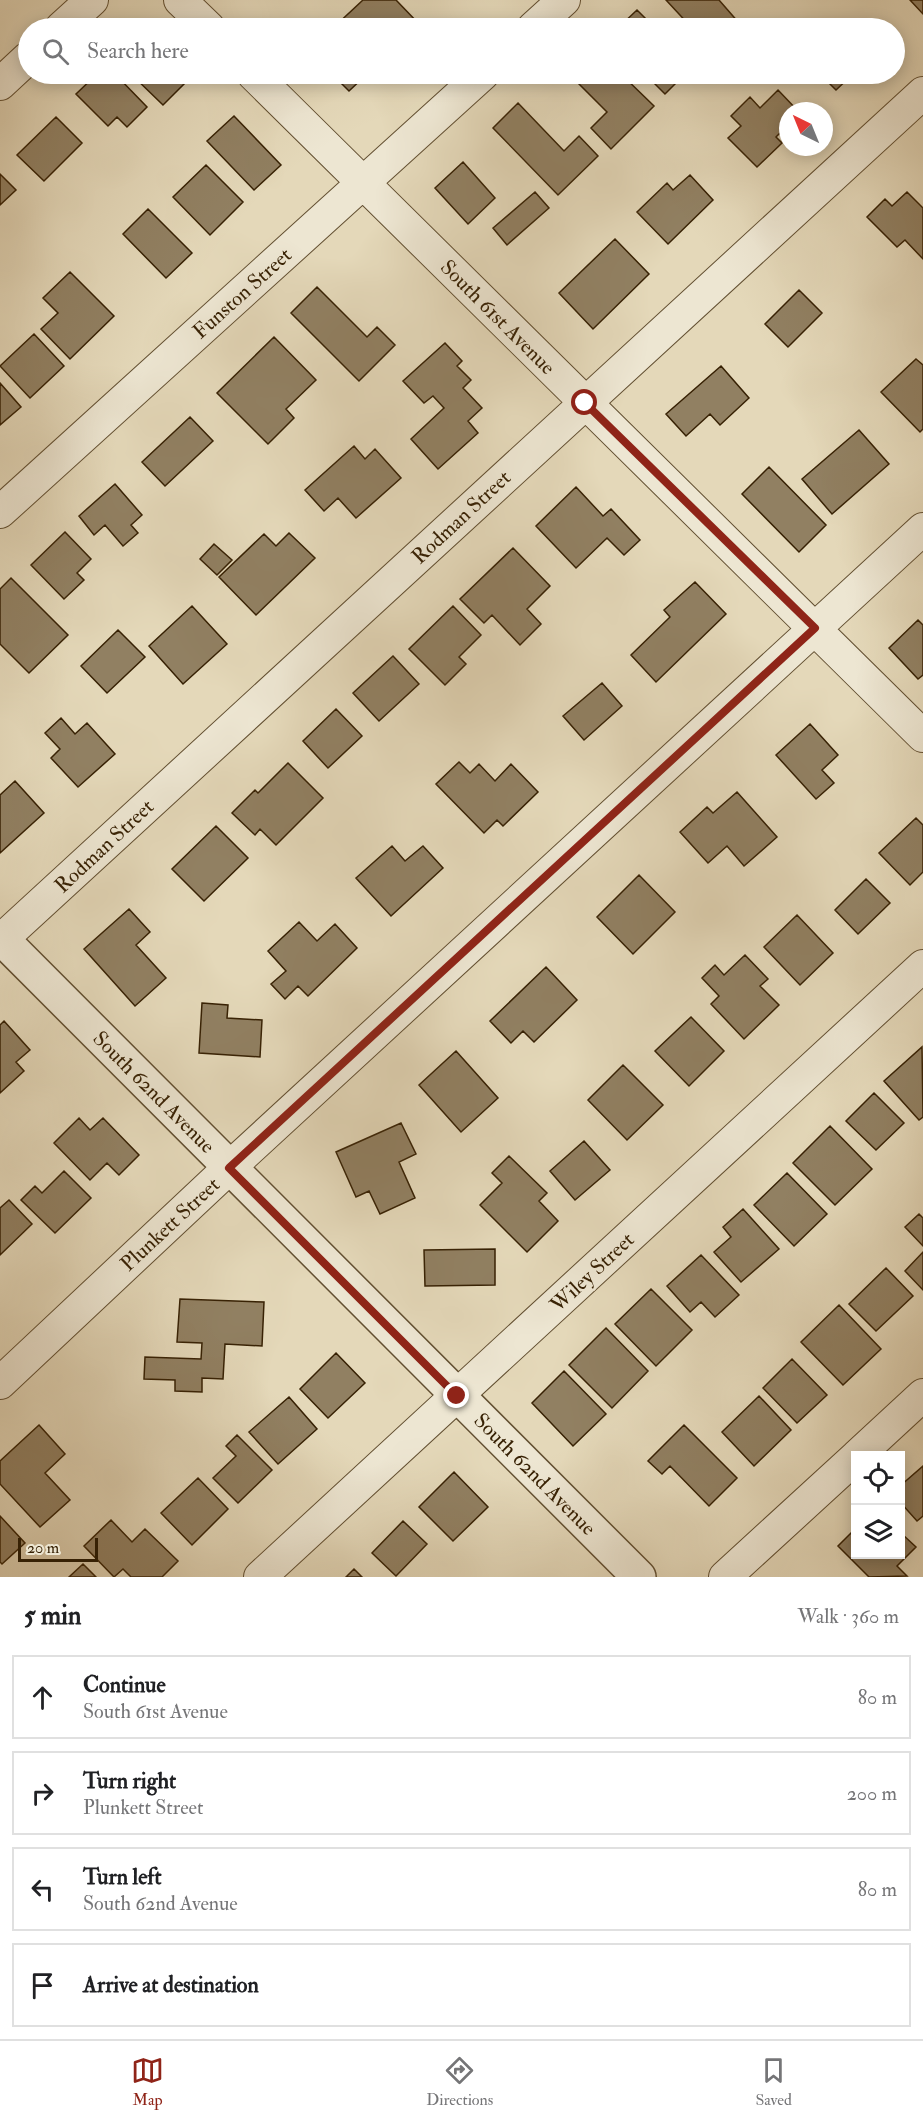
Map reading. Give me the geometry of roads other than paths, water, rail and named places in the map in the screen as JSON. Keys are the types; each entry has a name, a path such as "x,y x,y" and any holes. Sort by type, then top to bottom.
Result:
{"street":[{"path":"72,18 92,0"},
{"path":"180,0 199,18"},
{"path":"544,18 564,0"},
{"path":"0,84 18,67"},
{"name":"South 61st Avenue","path":"263,84 923,736"},
{"name":"Funston Street","path":"0,512 472,84"},
{"name":"Rodman Street","path":"1,939 923,93"},
{"name":"Plunkett Street","path":"0,1383 229,1168 923,529"},
{"name":"South 62nd Avenue","path":"1,939 639,1577"},
{"name":"Wiley Street","path":"260,1577 923,966"},
{"path":"861,1451 923,1395"},
{"path":"725,1577 851,1461"}]}
